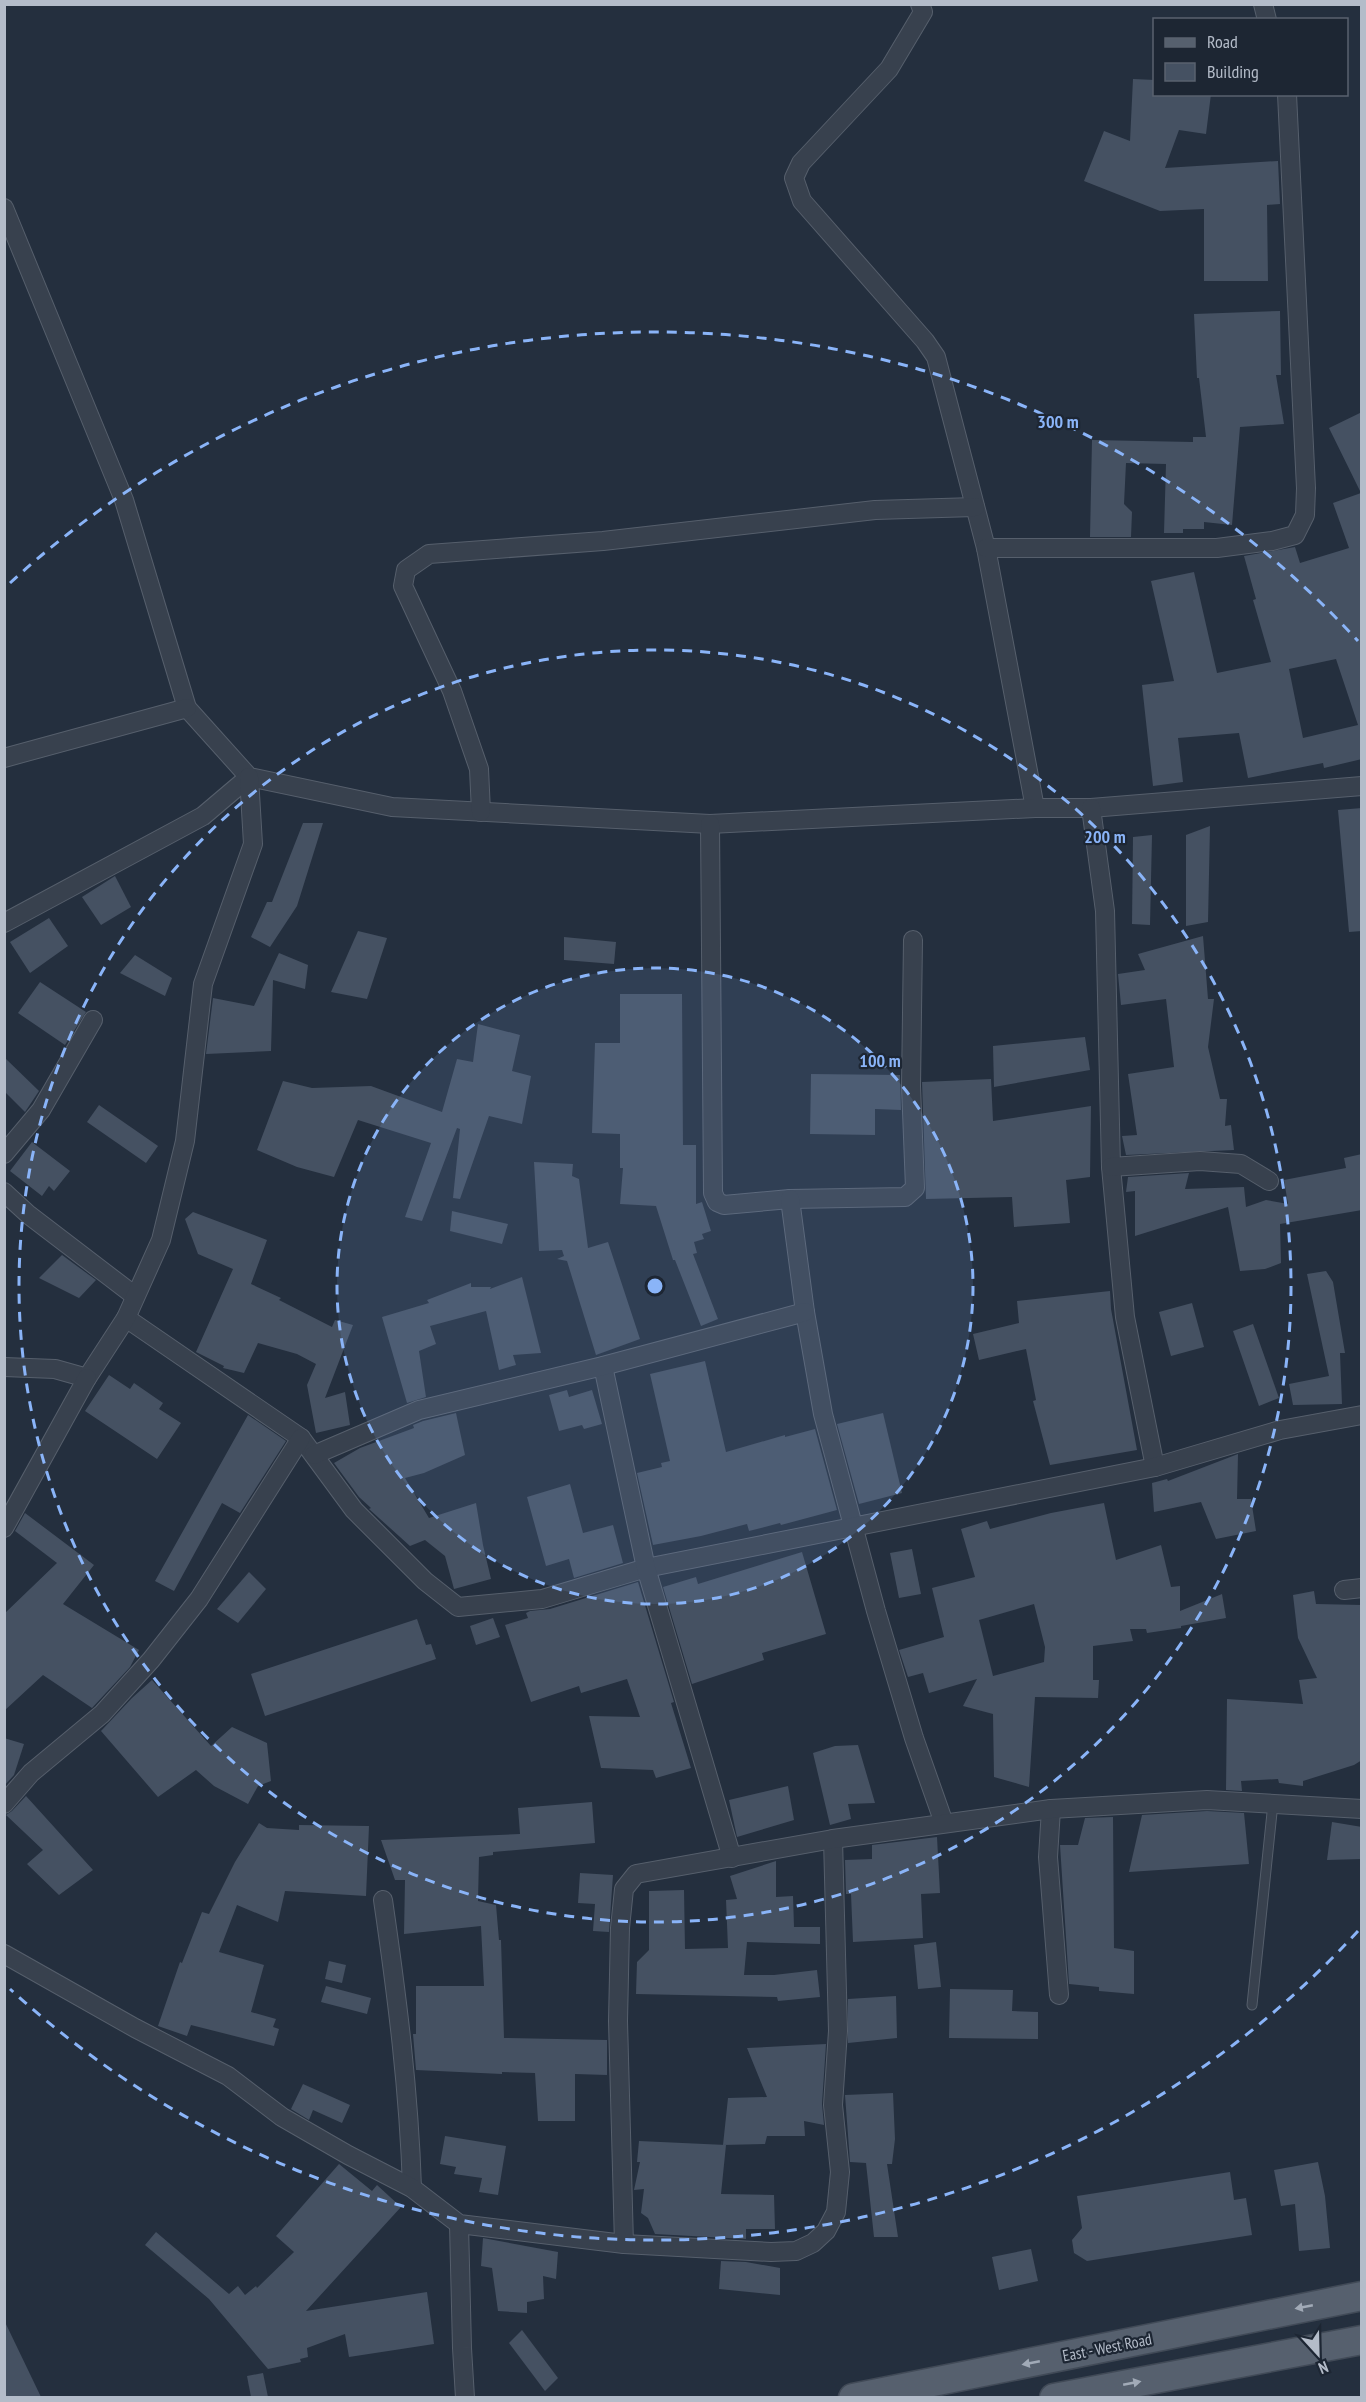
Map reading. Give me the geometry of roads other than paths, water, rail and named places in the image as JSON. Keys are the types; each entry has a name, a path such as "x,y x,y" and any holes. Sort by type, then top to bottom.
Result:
{"main road":[{"name":"East - West Road","path":"853,2397 1362,2296"},
{"path":"1054,2397 1362,2340"}],"street":[{"path":"920,4 922,12 889,69 801,163 794,178 802,201 925,341 936,357 986,548 1035,808"},
{"path":"986,548 1217,548 1272,541 1295,535 1305,515 1306,488 1287,96"},
{"path":"4,207 124,500 187,708 249,777 392,807 710,824 1035,808 1091,808 1362,786"},
{"path":"481,812 479,769 456,702 404,586 406,570 429,554 603,541 875,510 975,507"},
{"path":"4,758 187,708"},
{"path":"4,923 203,816 249,777"},
{"path":"4,1528 87,1378 126,1318 161,1240 185,1141 203,984 252,844 249,777"},
{"path":"1091,808 1105,911 1111,1167 1125,1317 1155,1467"},
{"path":"710,824 713,1193 717,1202 724,1205 790,1199 905,1197 915,1188 911,1086 913,940"},
{"path":"4,1154 41,1110 66,1071 93,1020"},
{"path":"1111,1167 1200,1161 1241,1164 1269,1182"},
{"path":"4,1192 28,1215 135,1296"},
{"path":"790,1199 805,1312 823,1414 914,1738 945,1823"},
{"path":"314,1455 419,1410 603,1366 805,1312"},
{"path":"126,1318 301,1438 354,1510 425,1581 458,1607 542,1599 646,1568 1155,1467 1280,1430 1362,1415"},
{"path":"603,1366 646,1568 732,1858"},
{"path":"4,1367 55,1369 87,1378"},
{"path":"4,1804 31,1773 102,1714 151,1660 199,1599 301,1438"},
{"path":"624,2244 618,2022 620,1928 624,1889 636,1874 833,1839 1051,1809 1207,1800 1362,1809"},
{"path":"1051,1809 1048,1857 1059,1995"},
{"path":"4,1954 135,2028 228,2076 282,2117 412,2188 459,2224 624,2244 771,2252 796,2251 813,2243 826,2231 836,2212 840,2172 833,2105 838,2031 833,1839"},
{"path":"383,1900 399,2005 410,2132 412,2188"},
{"path":"459,2224 465,2397"}],"lane":[{"path":"1252,2005 1274,1803"}]}
